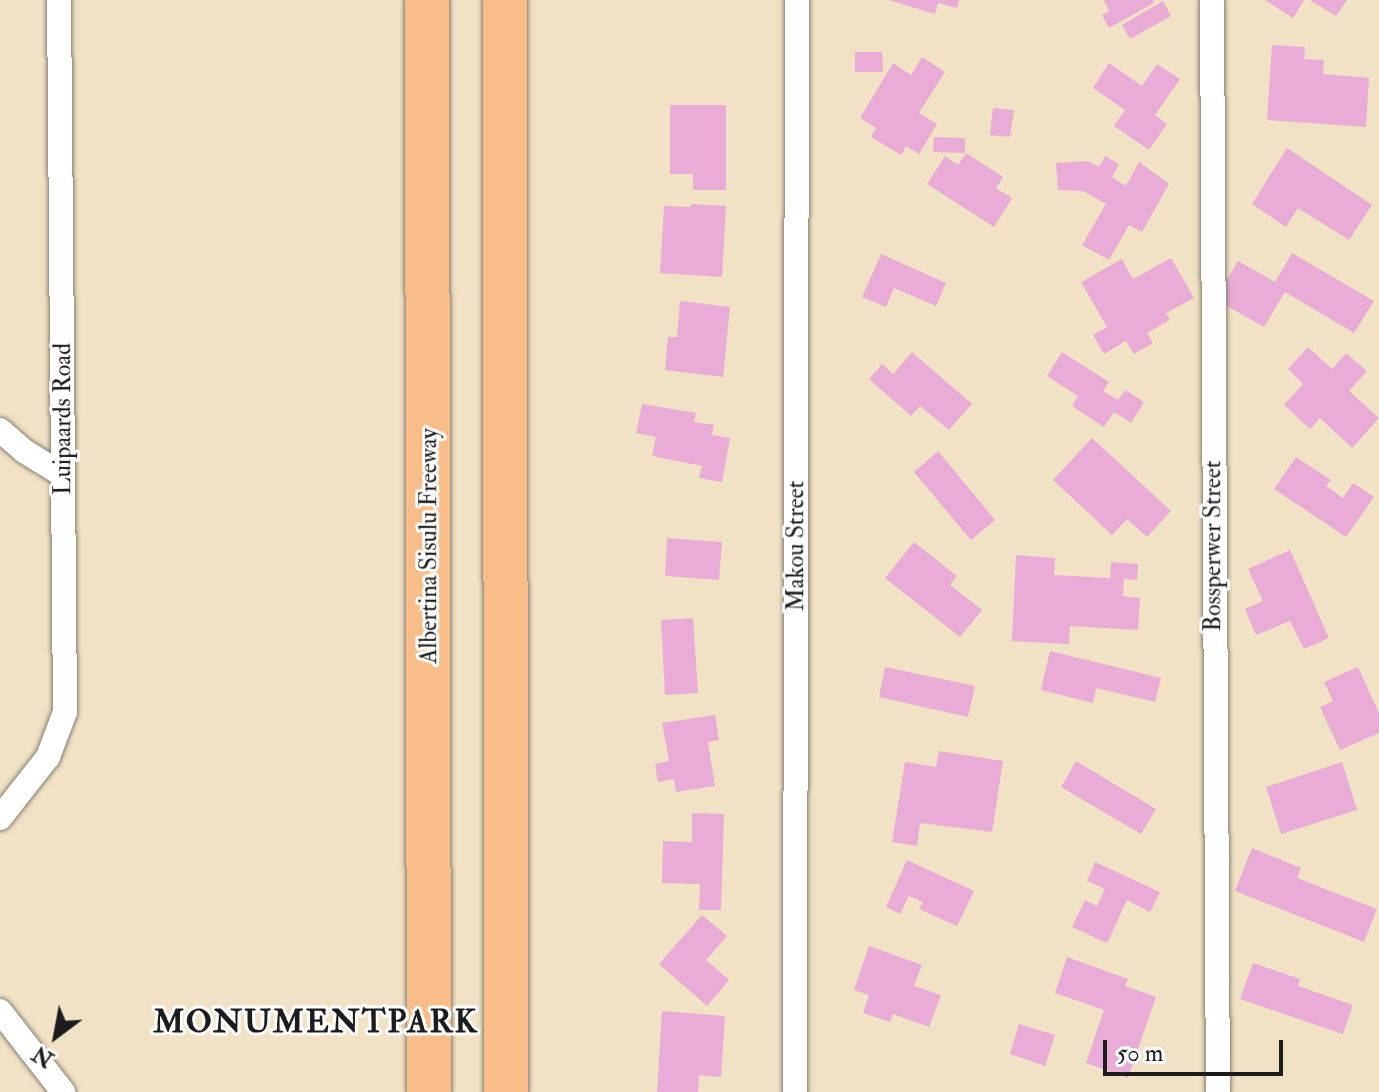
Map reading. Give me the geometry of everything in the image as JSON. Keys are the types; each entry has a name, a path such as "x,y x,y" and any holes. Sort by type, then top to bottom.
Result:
{"highway":[{"name":"Albertina Sisulu Freeway","path":"427,0 429,1092"},
{"path":"505,0 506,1092"}],"street":[{"name":"Luipaards Road","path":"0,818 48,757 65,712 59,0"},
{"name":"Makou Street","path":"795,1092 797,0"},
{"name":"Bossperwer Street","path":"1212,0 1218,1092"},
{"path":"0,430 24,451 63,475"},
{"path":"0,1011 63,1092"}],"building":[{"path":"889,0 959,0 957,8 938,3 935,14"},
{"path":"1104,0 1153,0 1154,3 1109,28 1102,15 1109,11"},
{"path":"1265,0 1304,0 1293,18"},
{"path":"1310,0 1347,0 1336,16"},
{"path":"1163,1 1171,16 1130,39 1122,25"},
{"path":"1272,45 1305,47 1304,59 1324,60 1323,74 1369,78 1366,127 1267,120"},
{"path":"855,52 882,52 883,72 855,72"},
{"path":"922,57 945,72 919,113 937,124 919,154 906,146 901,155 871,137 876,128 860,118 893,63 911,75"},
{"path":"1109,63 1142,86 1157,64 1180,79 1155,115 1167,124 1149,150 1114,126 1125,110 1093,88"},
{"path":"670,105 726,105 726,190 693,190 693,174 670,174"},
{"path":"993,108 1014,110 1010,137 990,135"},
{"path":"934,137 965,138 965,153 933,152"},
{"path":"1287,148 1372,205 1349,240 1298,208 1286,227 1252,204"},
{"path":"966,153 1003,177 996,188 1012,198 994,227 927,184 945,156 958,165"},
{"path":"1105,156 1119,164 1112,177 1126,186 1139,162 1169,184 1142,232 1129,225 1109,260 1082,245 1106,204 1083,191 1058,190 1056,163 1088,161 1099,167"},
{"path":"691,204 726,206 722,277 660,273 664,206 691,207"},
{"path":"1292,253 1374,301 1354,333 1285,292 1264,327 1215,299 1238,261 1275,282"},
{"path":"881,254 946,283 936,306 894,288 886,307 862,297"},
{"path":"1171,258 1194,298 1166,313 1170,320 1147,333 1153,343 1134,354 1126,341 1104,354 1093,335 1107,327 1081,282 1122,259 1133,279"},
{"path":"680,301 730,307 723,377 665,370 668,337 677,337"},
{"path":"1308,347 1332,369 1346,353 1367,371 1349,391 1379,418 1352,448 1320,418 1310,429 1284,405 1303,384 1288,369"},
{"path":"912,352 972,404 949,430 920,406 911,416 869,379 882,364 893,374"},
{"path":"1062,352 1109,382 1103,391 1118,400 1125,390 1144,402 1131,423 1114,412 1104,427 1072,406 1078,396 1047,376"},
{"path":"642,404 696,413 694,422 714,425 712,435 730,438 722,482 699,478 702,466 652,456 656,437 636,433"},
{"path":"1092,438 1171,511 1147,537 1127,519 1112,535 1053,480"},
{"path":"938,451 995,520 971,540 914,472"},
{"path":"1296,457 1331,480 1326,486 1343,498 1353,483 1374,497 1346,537 1274,489"},
{"path":"667,538 722,542 719,580 665,576"},
{"path":"914,542 957,576 950,585 982,610 960,637 885,578"},
{"path":"1290,550 1329,638 1304,649 1290,621 1256,635 1245,609 1263,601 1248,569"},
{"path":"1016,555 1055,558 1054,575 1110,578 1111,562 1138,564 1137,580 1124,579 1123,596 1140,598 1138,630 1070,626 1069,644 1012,641"},
{"path":"693,618 698,693 665,695 661,620"},
{"path":"1050,651 1161,678 1155,702 1096,688 1093,703 1041,690"},
{"path":"885,667 975,686 968,717 879,697"},
{"path":"1358,667 1379,713 1379,733 1340,750 1320,707 1333,701 1324,682"},
{"path":"715,715 719,740 708,742 715,786 676,792 674,779 658,782 655,764 669,761 662,723"},
{"path":"939,751 1003,761 992,832 920,823 917,846 892,842 905,762 936,767"},
{"path":"1076,761 1156,809 1141,834 1061,787"},
{"path":"1342,762 1357,810 1281,834 1266,787"},
{"path":"692,813 724,814 721,910 699,910 700,884 662,883 663,841 692,842"},
{"path":"1252,848 1301,868 1297,878 1377,909 1364,942 1235,891"},
{"path":"907,860 974,891 957,926 919,909 923,902 909,896 900,914 886,907"},
{"path":"1095,862 1160,892 1150,912 1127,900 1107,943 1072,927 1085,900 1097,906 1105,889 1087,881"},
{"path":"702,915 727,936 706,960 729,980 707,1006 659,964"},
{"path":"869,946 922,965 914,986 941,995 929,1027 893,1014 890,1022 863,1013 869,995 854,990"},
{"path":"1067,957 1128,979 1125,986 1156,997 1128,1078 1086,1063 1104,1010 1055,993"},
{"path":"1253,963 1300,979 1298,986 1353,1005 1343,1034 1240,999"},
{"path":"662,1011 725,1016 721,1077 699,1075 698,1092 657,1092"},
{"path":"1019,1024 1055,1035 1045,1066 1010,1054"}],"district":[{"name":"MONUMENTPARK","path":"316,1022"}]}
